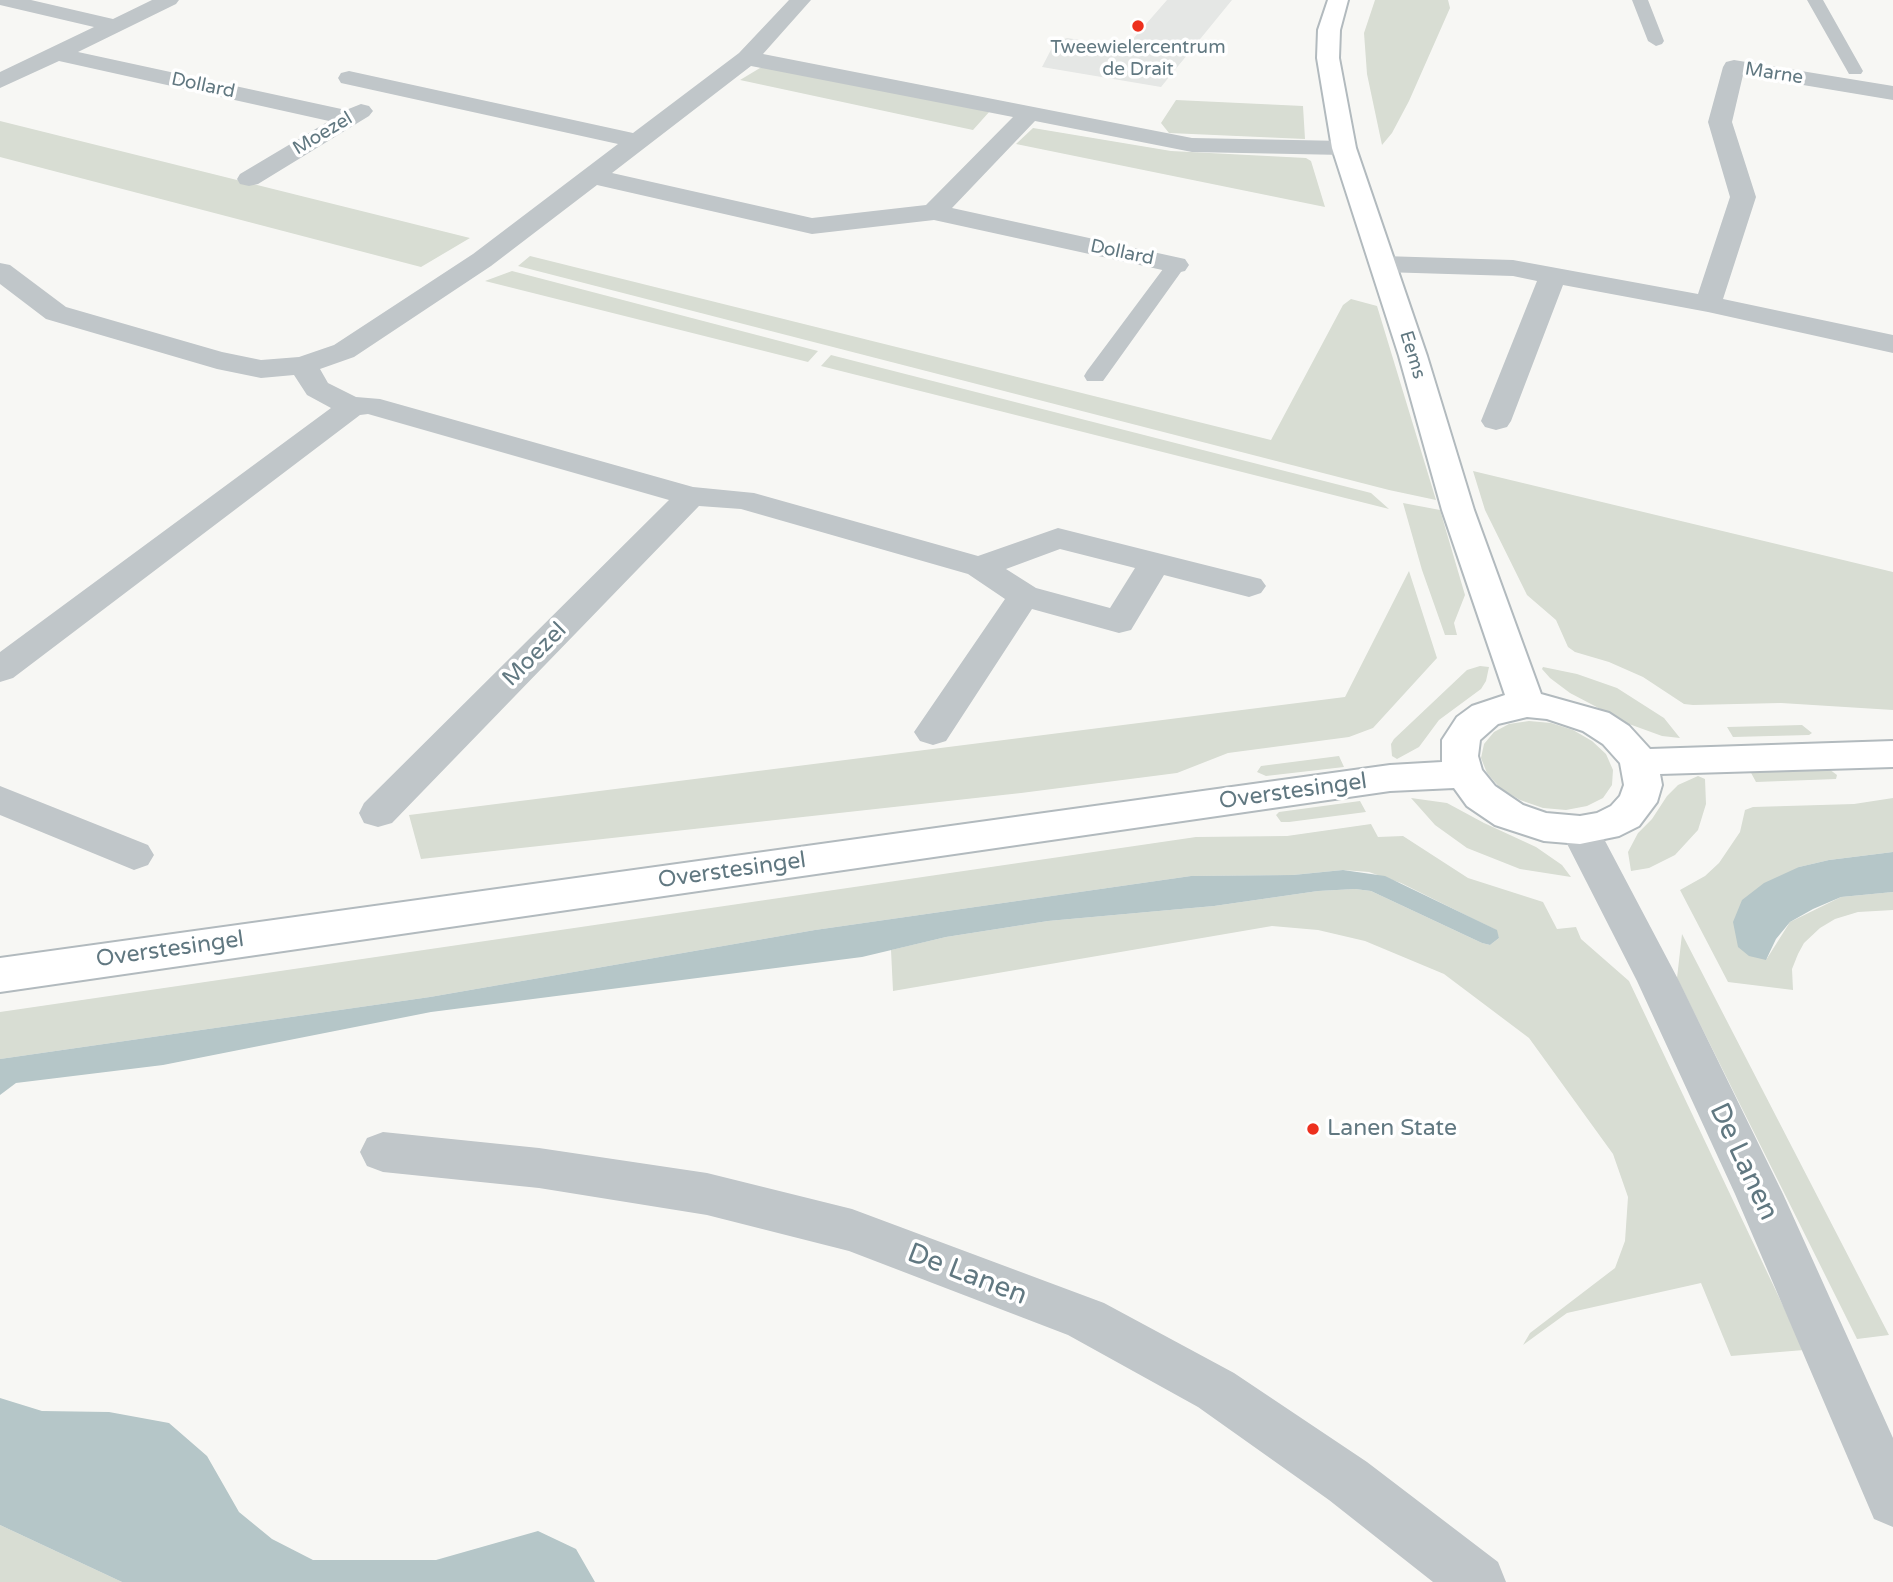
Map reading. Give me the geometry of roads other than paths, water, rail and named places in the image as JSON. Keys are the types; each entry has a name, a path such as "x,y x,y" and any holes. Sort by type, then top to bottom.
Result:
{"street":[{"path":"4,0 116,26"},
{"path":"0,81 169,0"},
{"path":"0,271 55,313 239,365 261,369 303,365 344,351 482,260 747,58 801,0"},
{"name":"Eems","path":"1338,0 1329,30 1328,58 1344,148 1383,264 1458,510 1527,705"},
{"name":"Dollard","path":"56,54 349,118"},
{"path":"747,58 1192,145 1344,148"},
{"name":"Marne","path":"1708,304 1743,197 1720,122 1734,67 1893,93"},
{"name":"Moezel","path":"349,78 639,142"},
{"name":"Moezel","path":"249,179 398,89"},
{"path":"934,212 1028,115"},
{"name":"Dollard","path":"591,176 812,226 934,212 1176,265"},
{"path":"1383,264 1480,265 1553,275 1708,304 1893,344"},
{"path":"1496,421 1553,275"},
{"path":"303,365 317,389 352,407"},
{"path":"0,670 352,407 369,405 691,496 743,500 980,567 1024,596 1119,622 1154,564"},
{"name":"Moezel","path":"379,813 691,496"},
{"path":"980,567 1058,538 1249,586"},
{"path":"933,732 1024,596"},
{"path":"1527,705 1550,707 1596,722 1616,735 1639,762 1643,785 1638,802 1625,816 1605,826 1580,830 1544,827 1509,815 1481,796 1464,774 1459,757 1461,740 1470,726 1485,715 1504,708 1527,705"},
{"path":"1639,762 1893,754"},
{"name":"Overstesingel","path":"0,975 1390,778 1464,774"},
{"path":"0,800 134,855"},
{"name":"De Lanen","path":"1580,830 1658,981 1759,1194 1893,1500"},
{"name":"De Lanen","path":"383,1152 539,1168 707,1194 852,1230 1086,1319 1216,1390 1348,1481 1478,1582"}],"lane":[{"path":"1640,0 1656,41"},
{"path":"1815,0 1855,71"},
{"name":"Dollard","path":"1095,376 1176,265"}],"place":[{"name":"Tweewielercentrum de Drait","path":"1138,26"},
{"name":"Lanen State","path":"1313,1129"}]}
